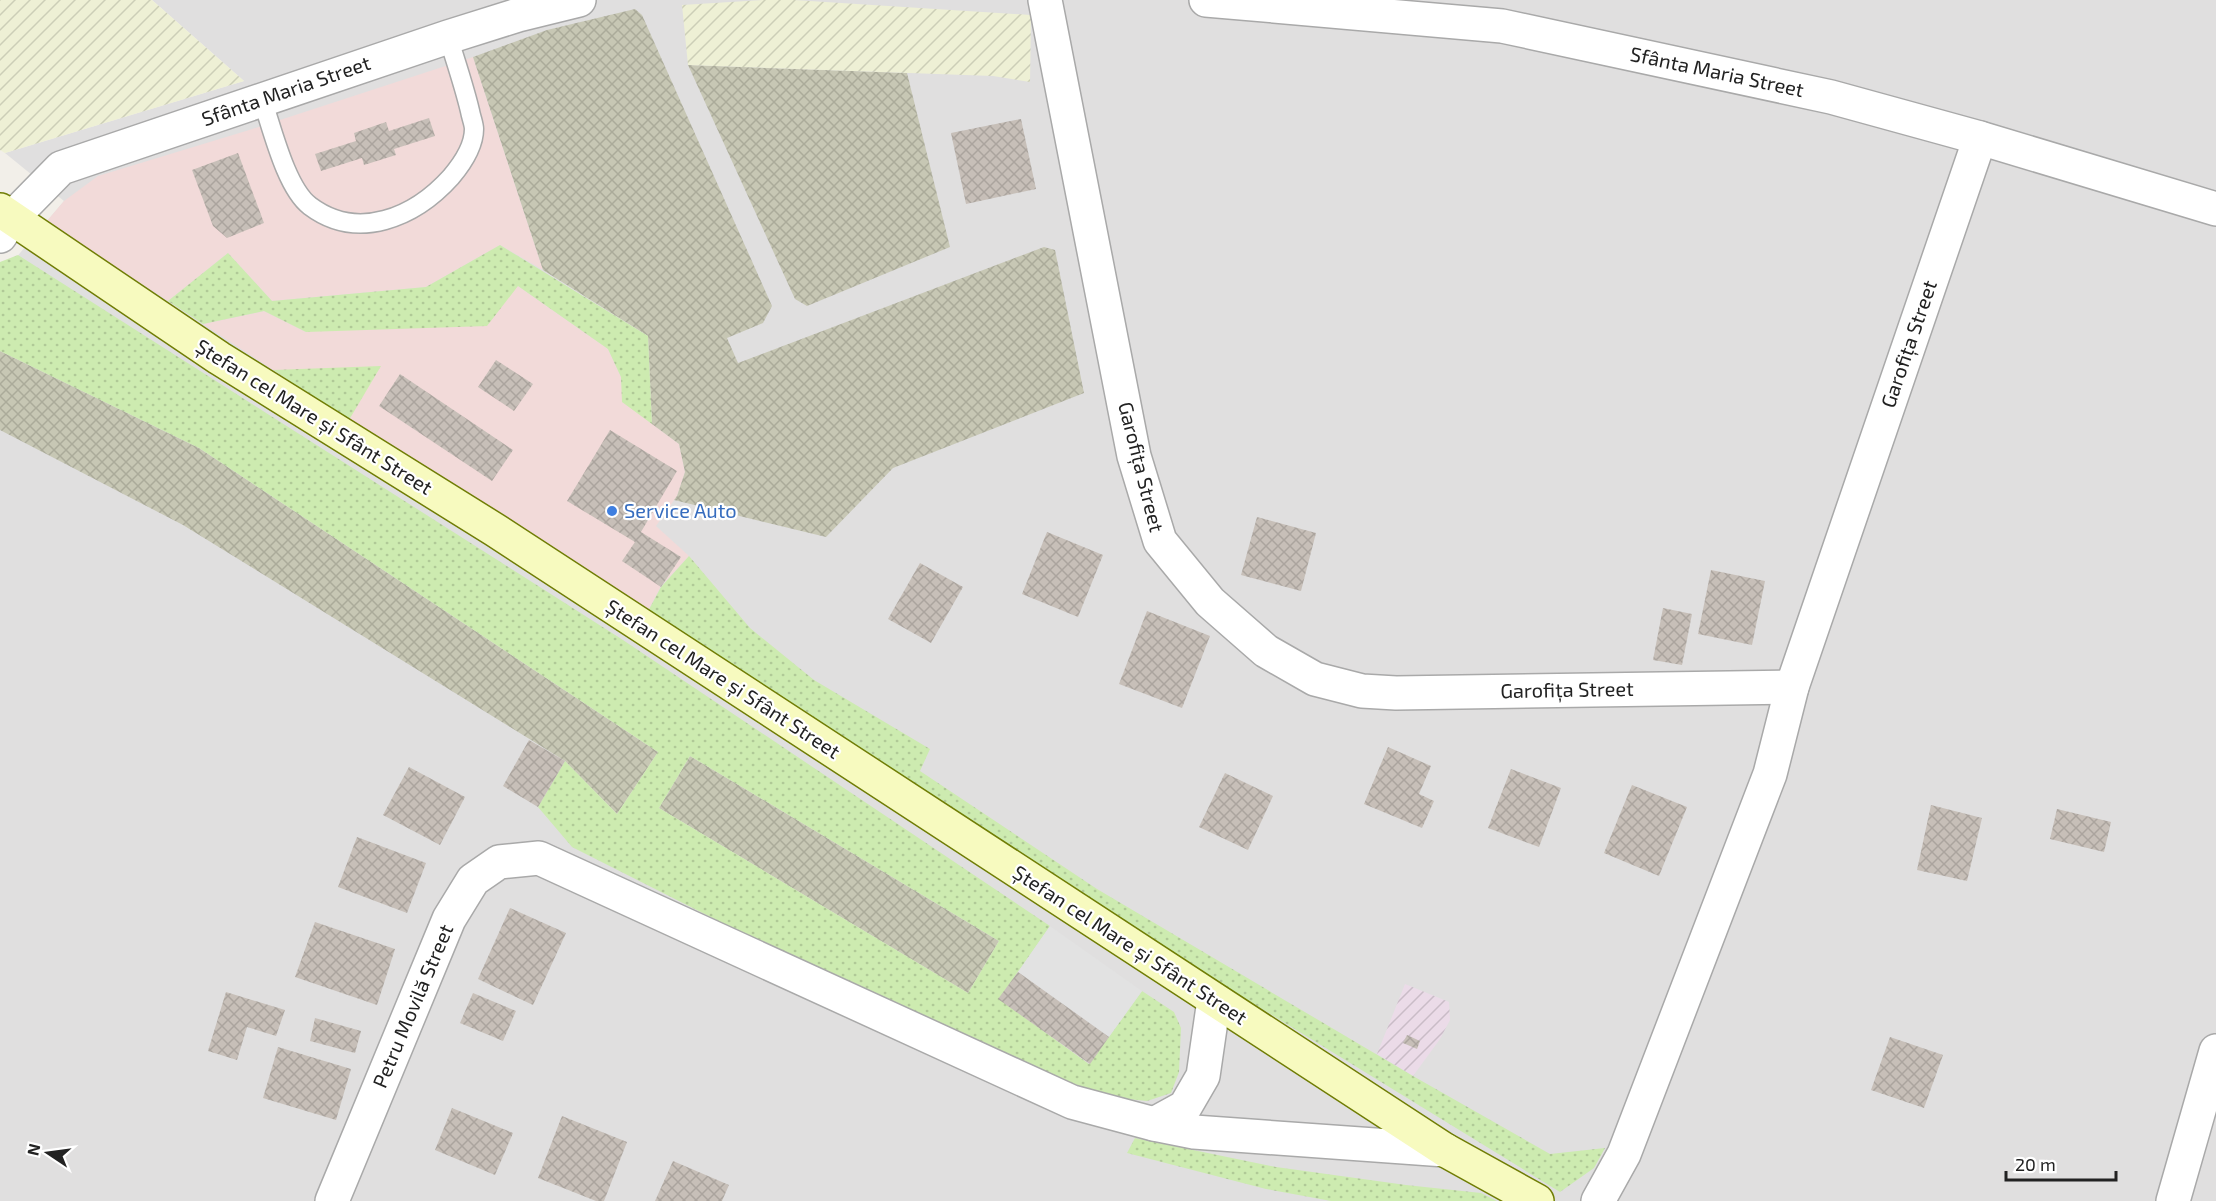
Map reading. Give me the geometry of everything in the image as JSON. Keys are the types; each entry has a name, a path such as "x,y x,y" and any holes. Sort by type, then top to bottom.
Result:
{"main road":[{"name":"Ștefan cel Mare și Sfânt Street","path":"4,221 495,530 1445,1150 1538,1201"}],"street":[{"name":"Sfânta Maria Street","path":"4,221 61,168 448,37 518,15 579,0"},
{"name":"Garofița Street","path":"1045,0 1134,456 1160,541 1210,602 1266,651 1315,679 1362,691 1396,693 1792,687"},
{"name":"Sfânta Maria Street","path":"1206,0 1502,26 1831,97 1980,138 2216,209"},
{"name":"Garofița Street","path":"1598,1201 1624,1154 1770,774 1792,687 1980,138"},
{"name":"Ștefan cel Mare și Sfânt Street","path":"538,858 1072,1102 1194,1132 1445,1150"},
{"name":"Petru Movilă Street","path":"332,1201 449,919 472,880 500,862 538,858"},
{"path":"1154,1124 1185,1107 1203,1076 1214,999"},
{"path":"2173,1201 2216,1051"}],"lane":[{"path":"262,99 288,176 308,205 334,219 345,221 366,224 394,218 418,207 438,191 465,161 474,129 466,93 448,37"}],"shaded area":[{"path":"0,0 152,0 244,81 5,153 0,150"},
{"path":"152,0 2216,0 2216,1201 0,1201 0,269 4,272 64,201 5,153 244,81"},
{"path":"763,0 1031,15 1030,82 993,76 688,65 682,5"},
{"path":"635,9 642,15 772,306 763,323 727,338 738,363 1044,247 1055,250 1084,393 893,468 826,537 674,500 685,472 679,444 652,424 648,336 543,270 473,57 547,30"},
{"path":"473,57 543,270 500,245 426,287 272,301 228,253 168,301 46,222 64,201 98,176 246,131"},
{"path":"688,65 907,73 950,247 807,306 795,299"},
{"path":"518,286 608,349 621,377 623,402 679,444 685,472 677,496 656,526 689,556 661,586 646,615 203,324 264,311 306,332"},
{"path":"0,351 199,448 658,752 617,814 565,761 183,525 0,430"},
{"path":"690,756 999,941 968,993 659,808"},
{"path":"1050,926 1142,991 1109,1037 1018,972"},
{"path":"1405,984 1449,1002 1450,1020 1440,1039 1413,1076 1377,1054"}],"green space":[{"path":"500,245 648,336 652,424 622,402 621,377 608,349 518,286 487,326 306,332 264,311 203,324 168,301 228,253 272,301 426,287"},
{"path":"18,255 623,640 1050,926 999,999 1089,1064 1142,991 1174,1012 1181,1028 1179,1072 1171,1093 1147,1101 1098,1096 768,946 572,847 538,807 565,761 617,814 658,752 199,448 0,351 0,262","holes":["690,756 999,941 968,993 659,808"]},
{"path":"381,366 349,420 273,370"},
{"path":"689,556 750,628 814,680 930,749 920,771 1097,889 1413,1076 1550,1154 1605,1148 1594,1168 1560,1192 1215,980 646,615 661,587"},
{"path":"1135,1138 1276,1167 1481,1193 1497,1201 1331,1201 1266,1189 1127,1153"}],"building":[{"path":"429,118 435,136 394,149 396,155 364,165 362,158 321,171 315,154 356,141 354,133 386,122 389,131"},
{"path":"1021,119 1036,189 966,204 951,133"},
{"path":"238,153 264,223 227,238 213,226 192,170"},
{"path":"496,360 533,384 514,411 478,387"},
{"path":"400,374 513,450 492,481 379,406"},
{"path":"610,430 677,471 641,532 681,557 661,587 622,561 635,542 567,501"},
{"path":"1257,517 1316,533 1301,591 1241,575"},
{"path":"1047,532 1103,555 1078,617 1022,594"},
{"path":"920,563 963,587 931,643 888,619"},
{"path":"1711,570 1765,581 1752,645 1698,634"},
{"path":"1663,608 1692,614 1682,665 1653,660"},
{"path":"1147,611 1210,636 1182,708 1119,684"},
{"path":"529,740 565,761 538,807 503,786"},
{"path":"1388,747 1431,766 1419,794 1434,801 1422,828 1364,804"},
{"path":"409,767 465,797 440,845 383,815"},
{"path":"1511,769 1561,788 1539,847 1488,828"},
{"path":"1225,773 1273,796 1248,850 1199,827"},
{"path":"1632,785 1687,807 1659,876 1604,853"},
{"path":"1931,805 1982,818 1967,881 1917,870"},
{"path":"2057,809 2111,822 2104,852 2050,839"},
{"path":"357,837 426,863 407,913 338,887"},
{"path":"510,908 566,933 533,1005 478,979"},
{"path":"315,922 395,949 377,1005 295,977"},
{"path":"1018,972 1109,1037 1090,1064 998,999"},
{"path":"226,992 285,1010 276,1036 247,1027 237,1060 208,1051"},
{"path":"473,993 516,1011 503,1041 460,1023"},
{"path":"315,1018 361,1031 355,1053 310,1041"},
{"path":"1407,1035 1420,1041 1417,1049 1403,1043"},
{"path":"1890,1037 1943,1055 1924,1108 1871,1090"},
{"path":"278,1047 351,1069 336,1120 263,1098"},
{"path":"452,1108 513,1133 495,1175 435,1150"},
{"path":"562,1116 627,1142 604,1201 596,1201 538,1178"},
{"path":"673,1161 729,1185 722,1201 655,1201"}],"place":[{"name":"Service Auto","path":"612,511"}]}
